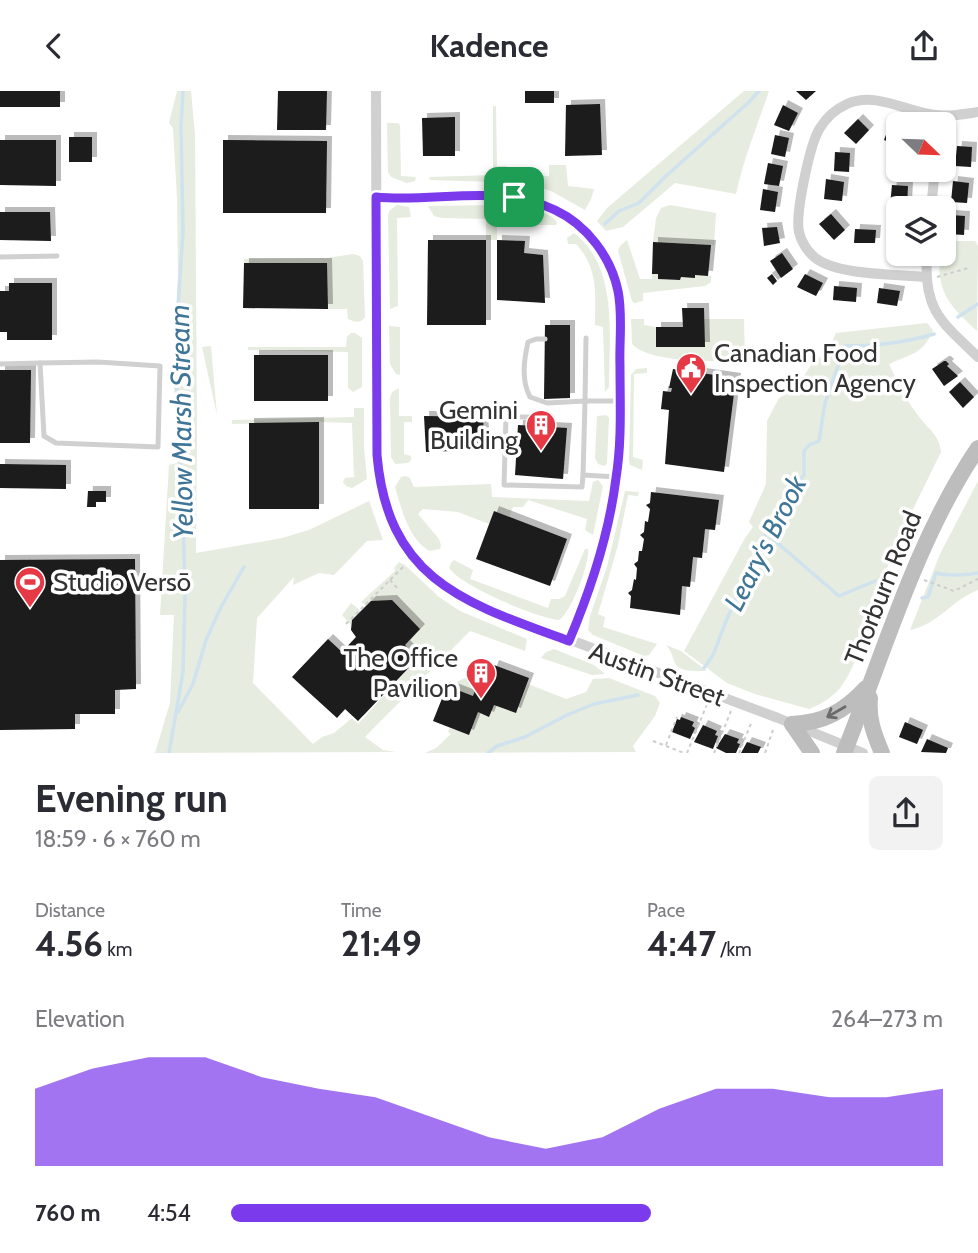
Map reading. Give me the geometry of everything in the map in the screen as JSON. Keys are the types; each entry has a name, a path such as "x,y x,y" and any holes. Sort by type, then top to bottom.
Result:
{"main road":[{"name":"Thorburn Road","path":"845,749 908,582 932,529 978,448"},
{"path":"785,721 811,724 832,716 853,703 871,682"},
{"path":"871,682 869,713 882,753"},
{"path":"785,721 812,753"}],"street":[{"name":"Austin Street","path":"376,91 378,471 382,496 400,538 429,573 467,601 785,721 845,749 863,753"},
{"path":"915,112 878,100 849,103 838,109 819,130 812,144 798,218 803,244 811,255 821,262 847,269 925,277"},
{"path":"956,117 978,112"},
{"path":"376,197 528,199 558,211 585,231 604,257 618,292 620,401 617,477 598,562 569,641"},
{"path":"926,266 925,277 931,303 943,324 978,357"}],"lane":[{"path":"0,257 57,256"},
{"path":"552,417 506,417 504,485 582,487 586,338"},
{"path":"545,339 528,342 524,379 530,397 547,403 620,401"},
{"path":"0,364 40,363 98,362 160,366 158,447 56,443 47,439 42,432 40,363"},
{"path":"583,475 617,477"}],"path":[{"path":"925,277 940,277 968,268"},
{"path":"346,624 414,557"},
{"path":"924,580 954,591 978,579"},
{"path":"390,580 398,589"},
{"path":"653,741 686,753 712,694"},
{"path":"714,753 734,702"},
{"path":"740,753 756,710"},
{"path":"666,746 677,717"},
{"path":"765,753 785,721"}],"shaded area":[{"path":"177,91 191,91 195,134 196,553 282,538 309,530 369,501 383,540 367,541 334,575 319,573 293,585 294,577 257,618 253,683 313,744 334,733 352,718 358,724 418,658 405,645 419,628 392,601 371,601 366,606 361,602 395,571 394,568 399,562 439,597 460,611 527,639 525,651 470,631 365,737 383,750 396,752 155,753 170,703 174,615 160,615 169,465 177,463 173,360 178,279 177,198 173,128 169,123"},
{"path":"744,91 769,91 736,194 675,183 623,227 606,231 597,221 607,208"},
{"path":"493,106 496,106 497,166 507,166 506,179 496,182 430,180 429,177 493,175"},
{"path":"387,123 400,125 401,176 416,177 415,181 407,183 391,177 388,172"},
{"path":"549,165 566,165 568,186 594,189 585,210 551,191 528,184 527,177 549,176"},
{"path":"397,205 409,207 411,217 397,218 398,306 390,309 388,215"},
{"path":"495,205 537,209 557,222 556,225 529,225 529,214 497,213 497,240 486,240 486,219 442,218 434,216 428,206"},
{"path":"670,205 716,213 714,245 653,242 656,218 661,208"},
{"path":"574,233 588,247 605,284 610,347 609,387 605,392 603,327 595,325 595,292 589,263 576,244 568,244 567,238"},
{"path":"627,240 640,279 652,279 652,274 658,274 658,279 680,280 681,277 695,275 711,276 711,282 705,286 643,293 643,301 634,303 618,251"},
{"path":"956,241 975,241 978,246 977,331 954,307 945,293 940,267 956,266"},
{"path":"353,254 360,256 363,261 365,317 357,322 348,319 347,309 328,309 327,263 244,263 244,259 327,258"},
{"path":"631,319 644,319 644,325 656,327 657,347 704,347 704,319 744,319 745,361 685,360 654,355 632,344"},
{"path":"927,323 933,330 925,344 915,353 889,364 909,402 935,436 941,452 893,554 850,673 832,696 809,709 727,683 684,651 753,527 749,522 766,484 767,421 779,398 795,389 815,359 826,355 836,333"},
{"path":"389,326 400,327 400,375 396,374 390,364"},
{"path":"351,333 362,338 362,387 353,392 348,388 348,352 248,350 248,347 346,347 347,337"},
{"path":"211,346 217,415 202,347"},
{"path":"647,368 647,373 634,374 633,457 643,460 642,470 630,465 629,461 631,375 636,369"},
{"path":"399,388 399,416 412,416 412,422 404,422 404,454 411,456 411,460 408,463 395,464 391,457 390,398 392,392"},
{"path":"354,408 364,408 367,479 352,488 343,482 345,478 354,477 352,423 232,424 232,420 354,417"},
{"path":"606,415 609,418 605,466 598,464 595,458 597,416"},
{"path":"406,476 414,487 491,484 492,497 589,501 593,482 598,480 603,486 593,535 585,530 587,519 528,500 523,507 513,507 509,517 494,511 489,524 458,512 423,509 418,514 441,545 440,549 430,551 411,531 400,504 395,487 401,477"},
{"path":"978,481 978,590 929,623 910,630 940,554"},
{"path":"625,491 639,492 638,496 628,495 618,545 598,614 605,617 603,627 657,644 649,655 644,656 593,635 588,630 590,616 607,567"},
{"path":"585,549 588,549 588,556 579,587 569,608 559,620 534,614 483,592 449,568 454,560 473,570 470,579 548,608 551,599 565,596"},
{"path":"351,603 361,611 351,625 342,615"},
{"path":"666,645 681,651 707,671 679,668"},
{"path":"554,649 594,665 605,674 592,675 541,658"},
{"path":"494,665 484,691 476,688 473,696 447,686"},
{"path":"609,678 655,696 660,703 655,716 633,746 636,752 425,753 436,748 451,734 448,732 450,728 469,735 478,712 489,716 494,705 516,713 528,684 566,699 586,692 593,679"}],"building":[{"path":"0,91 60,91 60,107 0,107"},
{"path":"278,91 327,91 326,130 277,130"},
{"path":"525,91 554,91 554,103 525,103"},
{"path":"796,91 816,91 806,100"},
{"path":"600,104 602,155 565,156 566,105"},
{"path":"783,105 798,113 789,131 774,125"},
{"path":"455,117 455,156 423,156 422,118"},
{"path":"858,119 869,130 856,144 844,133"},
{"path":"775,135 789,138 785,157 771,154"},
{"path":"69,137 92,137 92,162 69,162"},
{"path":"0,140 56,140 56,186 0,185"},
{"path":"223,140 327,141 326,213 223,213"},
{"path":"957,146 972,147 971,167 956,166"},
{"path":"835,152 850,153 849,172 834,171"},
{"path":"768,163 783,166 779,186 764,184"},
{"path":"826,179 844,182 842,201 824,199"},
{"path":"953,182 969,183 967,203 956,202 956,196 952,196"},
{"path":"892,185 908,186 908,196 891,196"},
{"path":"763,189 778,192 775,212 760,210"},
{"path":"0,212 50,212 51,241 0,240"},
{"path":"831,214 845,230 834,240 819,224"},
{"path":"956,215 965,216 964,235 956,234"},
{"path":"777,227 780,243 764,246 762,228"},
{"path":"855,229 876,230 875,243 854,243"},
{"path":"428,240 486,240 486,325 427,325"},
{"path":"497,240 525,241 524,253 543,255 545,303 497,300"},
{"path":"653,242 711,245 708,276 681,277 680,280 658,279 658,274 652,274"},
{"path":"782,253 793,269 781,278 770,261"},
{"path":"244,263 327,263 328,309 243,308"},
{"path":"772,274 777,281 773,285 767,278"},
{"path":"805,274 823,283 816,296 797,287"},
{"path":"9,283 52,283 52,340 7,340 7,332 0,332 0,291 9,291"},
{"path":"834,286 857,288 856,302 833,300"},
{"path":"879,288 900,291 897,306 877,303"},
{"path":"682,308 704,308 705,347 656,347 656,327 683,327"},
{"path":"545,325 570,325 570,398 544,399"},
{"path":"254,355 328,355 328,401 254,401"},
{"path":"944,361 958,376 944,386 932,369"},
{"path":"673,369 736,378 724,472 665,464 669,410 661,409 663,391 671,392 672,388 669,388"},
{"path":"0,370 31,370 30,443 0,443"},
{"path":"960,382 974,397 963,408 949,392"},
{"path":"424,416 483,417 485,451 459,451 460,448 452,448 452,451 426,452"},
{"path":"319,422 319,509 249,509 249,423"},
{"name":"Gemini Building","path":"518,425 567,428 563,479 515,475"},
{"path":"0,464 66,465 66,489 0,488"},
{"path":"88,491 106,491 106,502 96,502 96,507 87,507"},
{"path":"651,492 719,500 715,530 705,529 702,558 693,557 690,587 682,586 680,615 630,608 631,596 628,593 632,590 634,579 636,580 637,568 634,564 638,561 639,551 642,551 644,539 640,535 644,532 645,521 648,522 650,509 646,505 650,503"},
{"path":"494,511 567,539 550,586 476,559"},
{"path":"135,559 136,689 115,690 115,714 75,714 75,729 0,730 0,560"},
{"path":"392,600 420,629 405,645 418,658 358,721 345,709 337,718 292,677 328,639 342,652 356,637 351,630 352,620 371,601"},
{"name":"The Office Pavilion","path":"494,665 529,678 516,713 494,705 489,717 478,712 469,735 433,721 447,686 473,696 476,688 484,691"},
{"path":"681,717 694,722 692,726 695,728 690,739 672,732 677,719 680,720"},
{"path":"905,722 923,730 917,744 899,737"},
{"path":"703,725 717,731 713,749 694,742"},
{"path":"725,734 739,739 736,753 726,753 716,748"},
{"path":"927,739 948,748 946,753 921,752"},
{"path":"747,742 761,747 758,753 741,753"}],"waterway":[{"name":"Yellow Marsh Stream","path":"169,753 183,672 185,597 175,354 183,231 183,91"},
{"path":"605,224 619,211 639,203 759,91"},
{"name":"Leary's Brook","path":"958,317 978,304"},
{"name":"Leary's Brook","path":"704,668 713,655 766,533 793,501 793,489 804,475 804,451 809,445 819,441 825,403 845,346 890,343 934,334"},
{"path":"766,533 839,596 875,581"},
{"path":"178,712 193,684 206,640 221,607 244,567"},
{"path":"922,598 928,597 936,573 978,573"},
{"name":"Leary's Brook","path":"488,753 497,746 525,737 594,704 638,695"}],"place":[{"name":"Canadian Food Inspection Agency","path":"691,395"},
{"name":"Gemini Building","path":"541,452"},
{"name":"Studio Versō","path":"30,609"},
{"name":"The Office Pavilion","path":"481,700"}],"route":[{"path":"376,197 514,197 528,199 558,211 585,231 596,244 613,274 620,308 620,427 617,477 598,562 569,641 467,601 447,589 405,546 388,514 379,480 376,197"}]}
